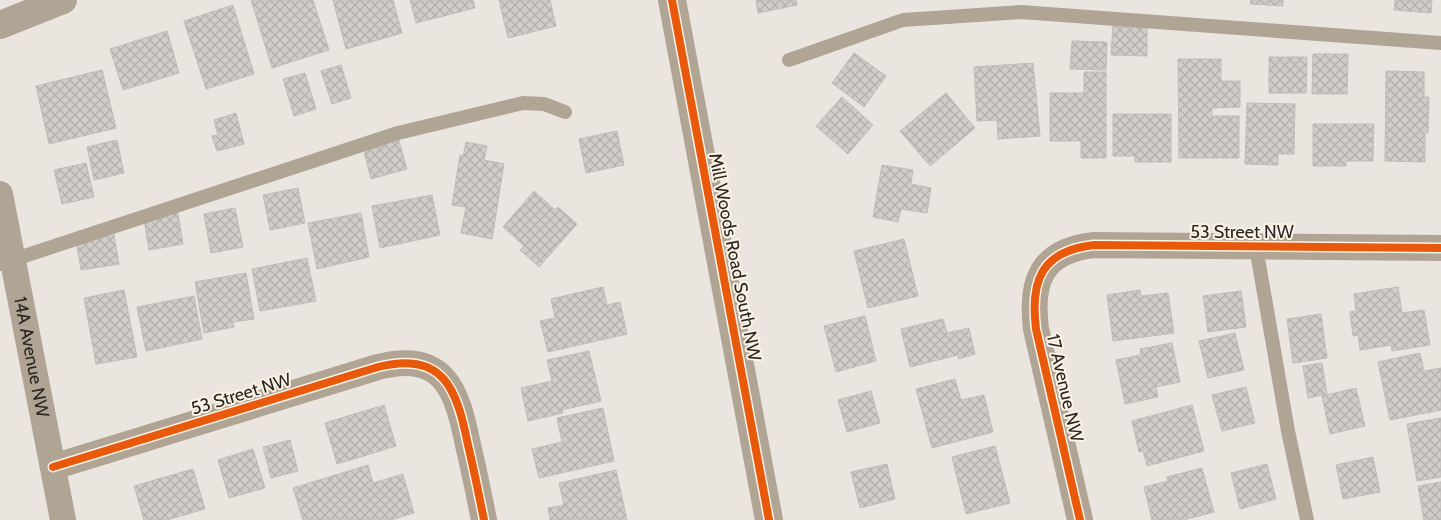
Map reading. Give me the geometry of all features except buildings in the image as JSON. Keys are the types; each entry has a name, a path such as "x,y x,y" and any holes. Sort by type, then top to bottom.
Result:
{"street":[{"path":"0,25 63,0"},
{"name":"Mill Woods Road South NW","path":"672,0 769,520"},
{"name":"14A Avenue NW","path":"0,194 6,262 53,467 63,520"},
{"name":"53 Street NW","path":"1046,264 1076,247 1094,245 1441,248"},
{"name":"17 Avenue NW","path":"1046,264 1039,275 1035,289 1036,329 1080,520"},
{"name":"53 Street NW","path":"53,467 396,362 425,365 438,372 452,391 462,413 484,520"}],"lane":[{"path":"789,60 903,20 1021,12 1441,43"},
{"path":"6,262 398,133 523,103 544,104 566,112"},
{"path":"1256,247 1288,431 1306,520"}],"cycle path":[{"path":"672,0 769,520"},
{"path":"1080,520 1036,329 1035,296 1043,271 1051,262 1062,254 1076,248 1094,245 1441,248"},
{"path":"53,467 378,367 400,363 418,364 433,370 444,379 459,407 484,520"}]}
